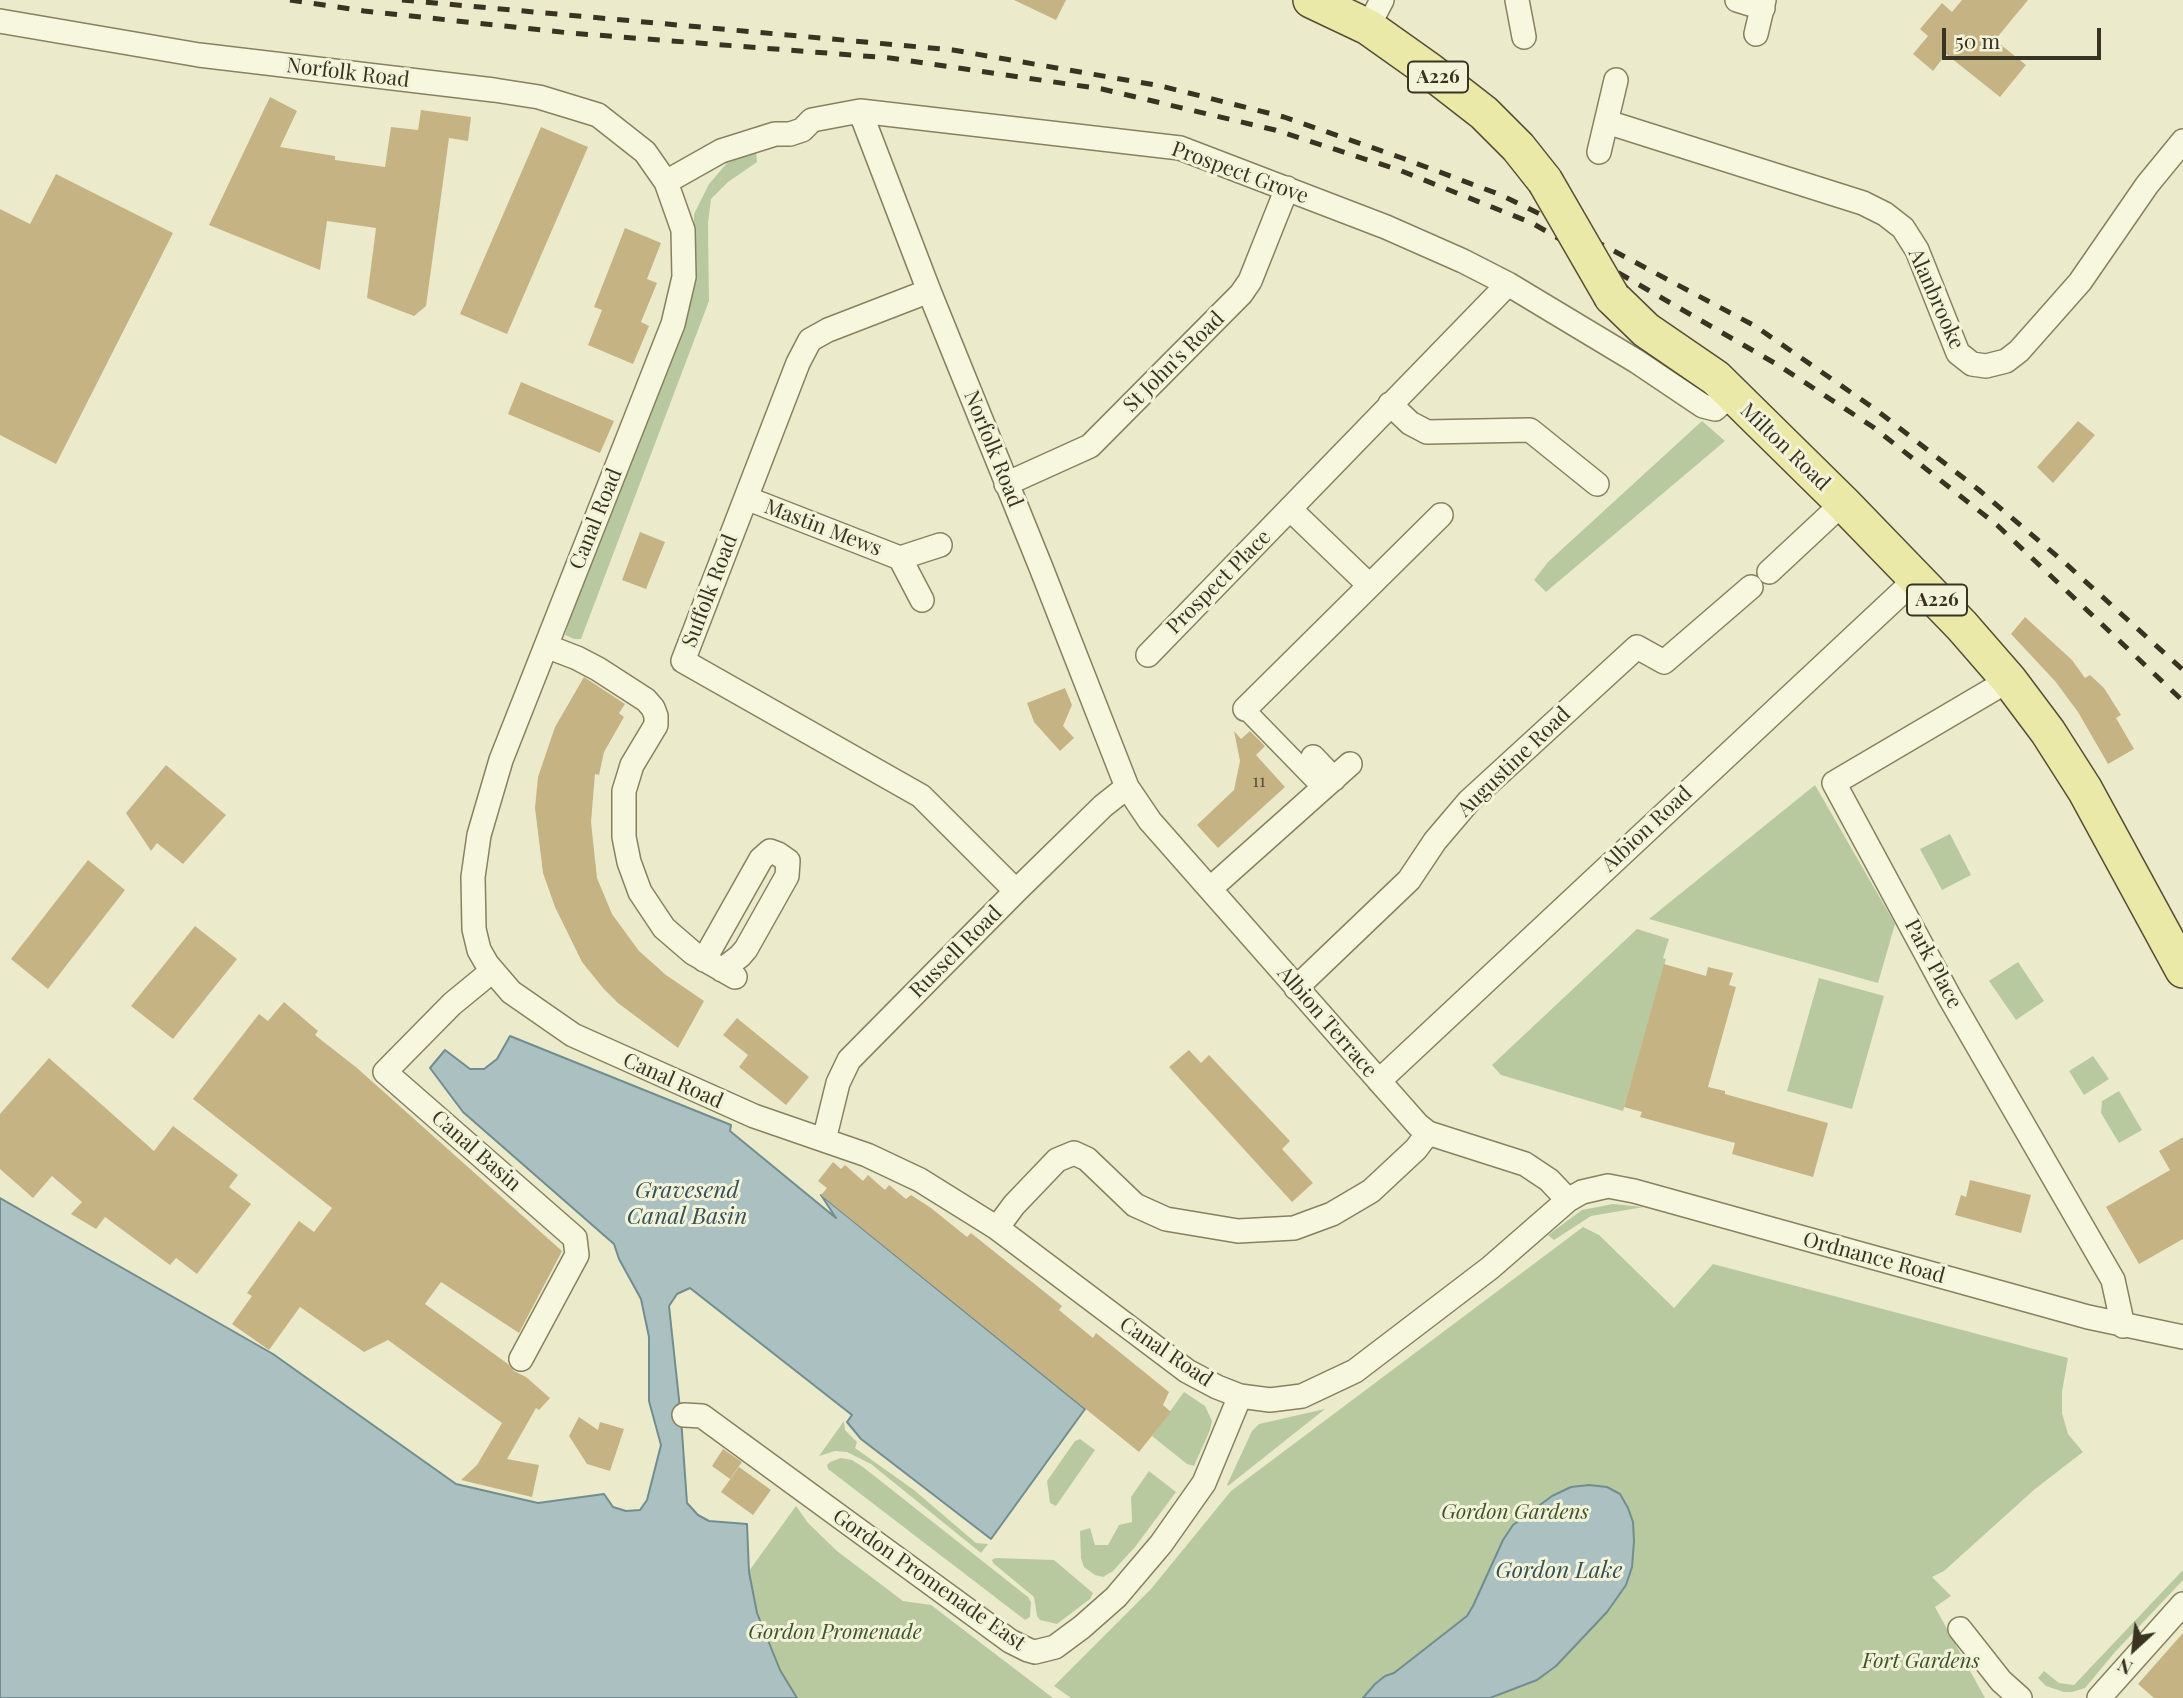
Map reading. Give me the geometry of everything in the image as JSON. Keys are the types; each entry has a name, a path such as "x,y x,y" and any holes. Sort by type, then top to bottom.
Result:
{"main road":[{"name":"Milton Road","path":"1311,0 1375,14 1430,71 1484,113 1518,147 1545,181 1612,297 1646,330 1716,378 1843,503 1962,626 2009,680 2048,732 2085,790 2183,970"}],"street":[{"path":"1517,0 1524,37"},
{"path":"1737,0 1764,4 1756,34"},
{"name":"Norfolk Road","path":"0,21 199,55 539,97 598,115 645,152 666,182"},
{"path":"1599,152 1616,80"},
{"name":"Norfolk Road","path":"860,111 1127,787"},
{"name":"Prospect Grove","path":"666,182 721,151 775,134 790,134 802,130 812,120 860,111 1180,148 1417,240 1508,284 1646,367 1703,406 1715,409 1730,394"},
{"name":"Alanbrooke","path":"1607,122 1850,199 1885,214 1903,228 1917,250 1958,353 1972,363 1986,366 2006,360 2020,351 2081,282 2147,186 2183,141"},
{"name":"Canal Road","path":"666,182 682,230 684,277 673,324 501,760 476,852 472,898 474,929 482,956 491,972 522,1001 581,1039 754,1116 873,1158 920,1180 998,1228 1187,1371 1240,1396 1270,1400 1302,1396 1355,1371 1490,1268 1568,1200"},
{"name":"St John's Road","path":"1006,484 1090,446 1241,295 1250,281 1287,188"},
{"name":"Prospect Place","path":"1148,655 1508,284"},
{"name":"Suffolk Road","path":"929,291 828,330 810,340 798,363 683,662 921,796 1016,891"},
{"path":"1390,404 1410,423 1427,432 1523,428 1530,430 1597,484"},
{"name":"Mastin Mews","path":"746,498 900,558"},
{"name":"Augustine Road","path":"1296,988 1409,880 1435,841 1469,802 1637,647 1664,662 1760,580 1843,503"},
{"path":"1291,510 1369,585"},
{"path":"1336,777 1245,709 1441,515"},
{"path":"922,600 900,558 940,545"},
{"name":"Albion Road","path":"1379,1081 1916,579"},
{"path":"546,646 587,663 640,696 653,708 656,725 632,765 624,791 624,837 627,853 640,892 655,917 682,945 720,969"},
{"name":"Park Place","path":"2009,680 1834,783 1951,998 2113,1280 2123,1326"},
{"path":"1313,757 1336,777"},
{"path":"1211,888 1336,777"},
{"name":"Albion Terrace","path":"1127,787 1150,821 1418,1125 1428,1133 1525,1164 1549,1180 1568,1200"},
{"name":"Russell Road","path":"824,1140 838,1083 846,1065 1016,891 1103,806 1127,787"},
{"name":"Canal Basin","path":"491,972 452,1004 385,1072 575,1238 577,1255 521,1359"},
{"path":"998,1228 1014,1205 1058,1160 1074,1153 1087,1159 1135,1205 1166,1219 1238,1231 1294,1228 1332,1214 1371,1191 1412,1153 1428,1133"},
{"name":"Ordnance Road","path":"1568,1200 1596,1187 1634,1191 2123,1326 2183,1337"},
{"name":"Gordon Promenade East","path":"684,1415 702,1416 1010,1641 1035,1652 1058,1645 1082,1627 1116,1597 1161,1544 1209,1474 1240,1396"},
{"path":"2099,1698 2183,1604"},
{"path":"1960,1629 2001,1681 2020,1698"}],"green space":[{"path":"756,152 757,162 728,182 711,199 708,223 709,301 581,639 574,639 565,635 571,615 677,344 694,269 694,214 709,184 727,163"},
{"path":"1702,421 1725,441 1546,592 1534,580 1548,562"},
{"path":"1815,785 1895,924 1878,983 1649,919"},
{"path":"1950,834 1971,875 1942,890 1920,849"},
{"path":"1637,929 1669,939 1663,958 1666,959 1623,1111 1501,1075 1492,1065"},
{"path":"2018,962 2044,1001 2016,1020 1989,981"},
{"path":"1819,978 1884,996 1852,1109 1787,1091"},
{"path":"2093,1056 2109,1079 2084,1095 2069,1071"},
{"path":"2119,1091 2142,1130 2119,1143 2101,1113 2102,1101"},
{"path":"1613,1204 1644,1207 1591,1216 1554,1240 1548,1235 1582,1210"},
{"name":"Gordon Gardens","path":"1583,1227 1599,1235 1674,1308 1713,1264 2068,1358 2062,1392 2062,1413 2068,1434 2083,1452 2035,1489 1944,1571 1932,1577 1951,1596 1935,1607 1985,1698 1071,1698 1054,1686 1151,1589 1231,1491"},
{"path":"1184,1392 1205,1406 1212,1421 1194,1466 1187,1464 1152,1436"},
{"path":"1325,1409 1227,1485 1252,1431 1259,1424"},
{"path":"844,1421 845,1430 857,1442 855,1448 914,1490 976,1543 988,1544 981,1553 871,1464 847,1452 835,1451 819,1456"},
{"path":"1080,1439 1095,1450 1056,1506 1050,1503 1047,1481 1075,1441"},
{"name":"Gordon Promenade","path":"682,1447 687,1503 698,1515 709,1521 747,1524 749,1571 796,1506 808,1523 837,1551 903,1601 931,1605 1053,1698 738,1698 684,1504"},
{"path":"841,1458 852,1460 863,1467 1028,1597 1031,1602 1030,1617 1025,1620 828,1469 830,1462"},
{"path":"1149,1471 1176,1492 1135,1547 1113,1571 1103,1577 1095,1575 1084,1567 1080,1531 1090,1528 1095,1545 1108,1545 1119,1525 1132,1522 1131,1497"},
{"path":"995,1558 1054,1560 1093,1593 1090,1599 1057,1624 1040,1620 1034,1597 993,1563"},
{"path":"2183,1570 2183,1580 2085,1688 2064,1692 2046,1686 2038,1678 2044,1671 2059,1683 2074,1685"}],"water":[{"name":"Gravesend Canal Basin","path":"510,1036 731,1125 730,1131 836,1218 821,1195 1085,1409 991,1539 861,1439 847,1422 852,1415 690,1288 677,1294 669,1306 687,1503 698,1515 709,1521 747,1524 749,1572 757,1613 780,1670 797,1698 0,1698 0,1198 273,1354 456,1484 538,1503 604,1494 613,1507 626,1511 640,1510 647,1500 661,1445 649,1401 649,1337 641,1299 619,1259 614,1244 463,1112 430,1068 445,1050 470,1069 484,1069 497,1059"},
{"name":"Gordon Lake","path":"1571,1487 1607,1487 1620,1494 1628,1508 1633,1522 1632,1567 1626,1585 1607,1612 1556,1666 1537,1680 1490,1698 1363,1698 1385,1676 1394,1673 1467,1616 1503,1540 1513,1525 1552,1496"}],"building":[{"path":"1014,0 1066,0 1056,20"},
{"path":"1962,0 2028,0 1995,40 2026,65 2000,97 1946,54 1933,71 1913,54 1928,36 1920,29 1942,3 1952,12"},
{"path":"270,97 297,111 280,147 335,156 335,160 385,167 391,127 418,130 421,110 471,117 468,141 449,138 426,306 414,316 367,298 376,228 327,221 320,270 209,225"},
{"path":"541,127 588,147 507,334 460,314"},
{"path":"56,174 173,233 56,464 0,435 0,209 30,224"},
{"path":"625,228 661,243 647,279 657,283 641,322 649,326 633,364 588,345 602,310 594,307"},
{"path":"521,382 614,421 600,453 508,414"},
{"path":"2078,421 2095,435 2053,483 2037,467"},
{"path":"640,532 665,542 646,589 622,580"},
{"path":"2025,617 2072,660 2085,678 2090,675 2104,688 2121,715 2116,718 2134,749 2108,764 2078,712 2055,681 2011,634"},
{"path":"584,677 625,704 619,713 624,717 604,752 599,775 595,774 591,822 597,878 612,914 639,951 666,975 704,1001 678,1048 618,1003 582,962 555,907 543,873 535,808 538,777 555,727"},
{"path":"1065,688 1072,705 1063,726 1074,738 1060,751 1034,722 1027,703"},
{"path":"1234,731 1241,739 1250,731 1265,746 1256,755 1285,787 1218,848 1197,825 1234,790 1240,761"},
{"path":"166,765 226,815 183,864 157,843 151,851 126,813"},
{"path":"88,860 125,890 48,989 11,959"},
{"path":"195,926 237,959 173,1039 131,1006"},
{"path":"1664,964 1706,976 1708,967 1733,973 1729,985 1736,987 1708,1087 1828,1123 1813,1177 1732,1154 1735,1143 1640,1117 1642,1112 1624,1107"},
{"path":"284,1002 318,1031 315,1035 357,1068 562,1251 519,1333 441,1282 425,1304 514,1371 526,1377 550,1398 539,1410 536,1408 507,1459 539,1465 532,1497 461,1480 477,1465 502,1423 388,1340 364,1352 300,1307 269,1350 232,1324 252,1296 247,1293 299,1221 314,1232 332,1208 193,1099 259,1014 268,1021"},
{"path":"737,1018 809,1077 786,1105 739,1067 748,1055 723,1035"},
{"path":"1189,1050 1201,1063 1209,1055 1290,1141 1282,1149 1313,1183 1292,1202 1169,1067"},
{"path":"49,1058 154,1151 173,1126 238,1175 229,1187 251,1204 197,1274 176,1258 170,1265 105,1217 96,1229 71,1214 82,1202 52,1176 33,1198 0,1169 0,1114"},
{"path":"2183,1137 2183,1239 2139,1264 2106,1207 2170,1170 2159,1151"},
{"path":"833,1162 841,1169 845,1165 863,1181 868,1175 885,1190 889,1185 906,1199 911,1195 967,1237 971,1233 1062,1306 1059,1310 1093,1338 1096,1333 1169,1392 1163,1405 1171,1412 1139,1452 821,1195 827,1188 818,1181"},
{"path":"1970,1180 2031,1195 2021,1233 1955,1215 1961,1195 1966,1197"},
{"path":"579,1417 598,1430 600,1422 624,1429 610,1471 587,1464 569,1436"},
{"path":"723,1449 742,1462 730,1479 712,1466"},
{"path":"739,1467 771,1490 753,1515 721,1492"},
{"path":"2183,1633 2183,1698 2154,1698 2138,1684"}],"railway":[{"path":"290,0 364,11 570,33 890,58 1102,89 1275,130 1399,170 1532,223 1778,365 1873,427 1997,525 2183,701"},
{"path":"402,0 953,50 1161,86 1284,117 1501,195 1597,242 1755,326 1875,409 1979,490 2064,562 2183,670"}],"park label":[{"name":"Fort Gardens","path":"1921,1661"}]}
